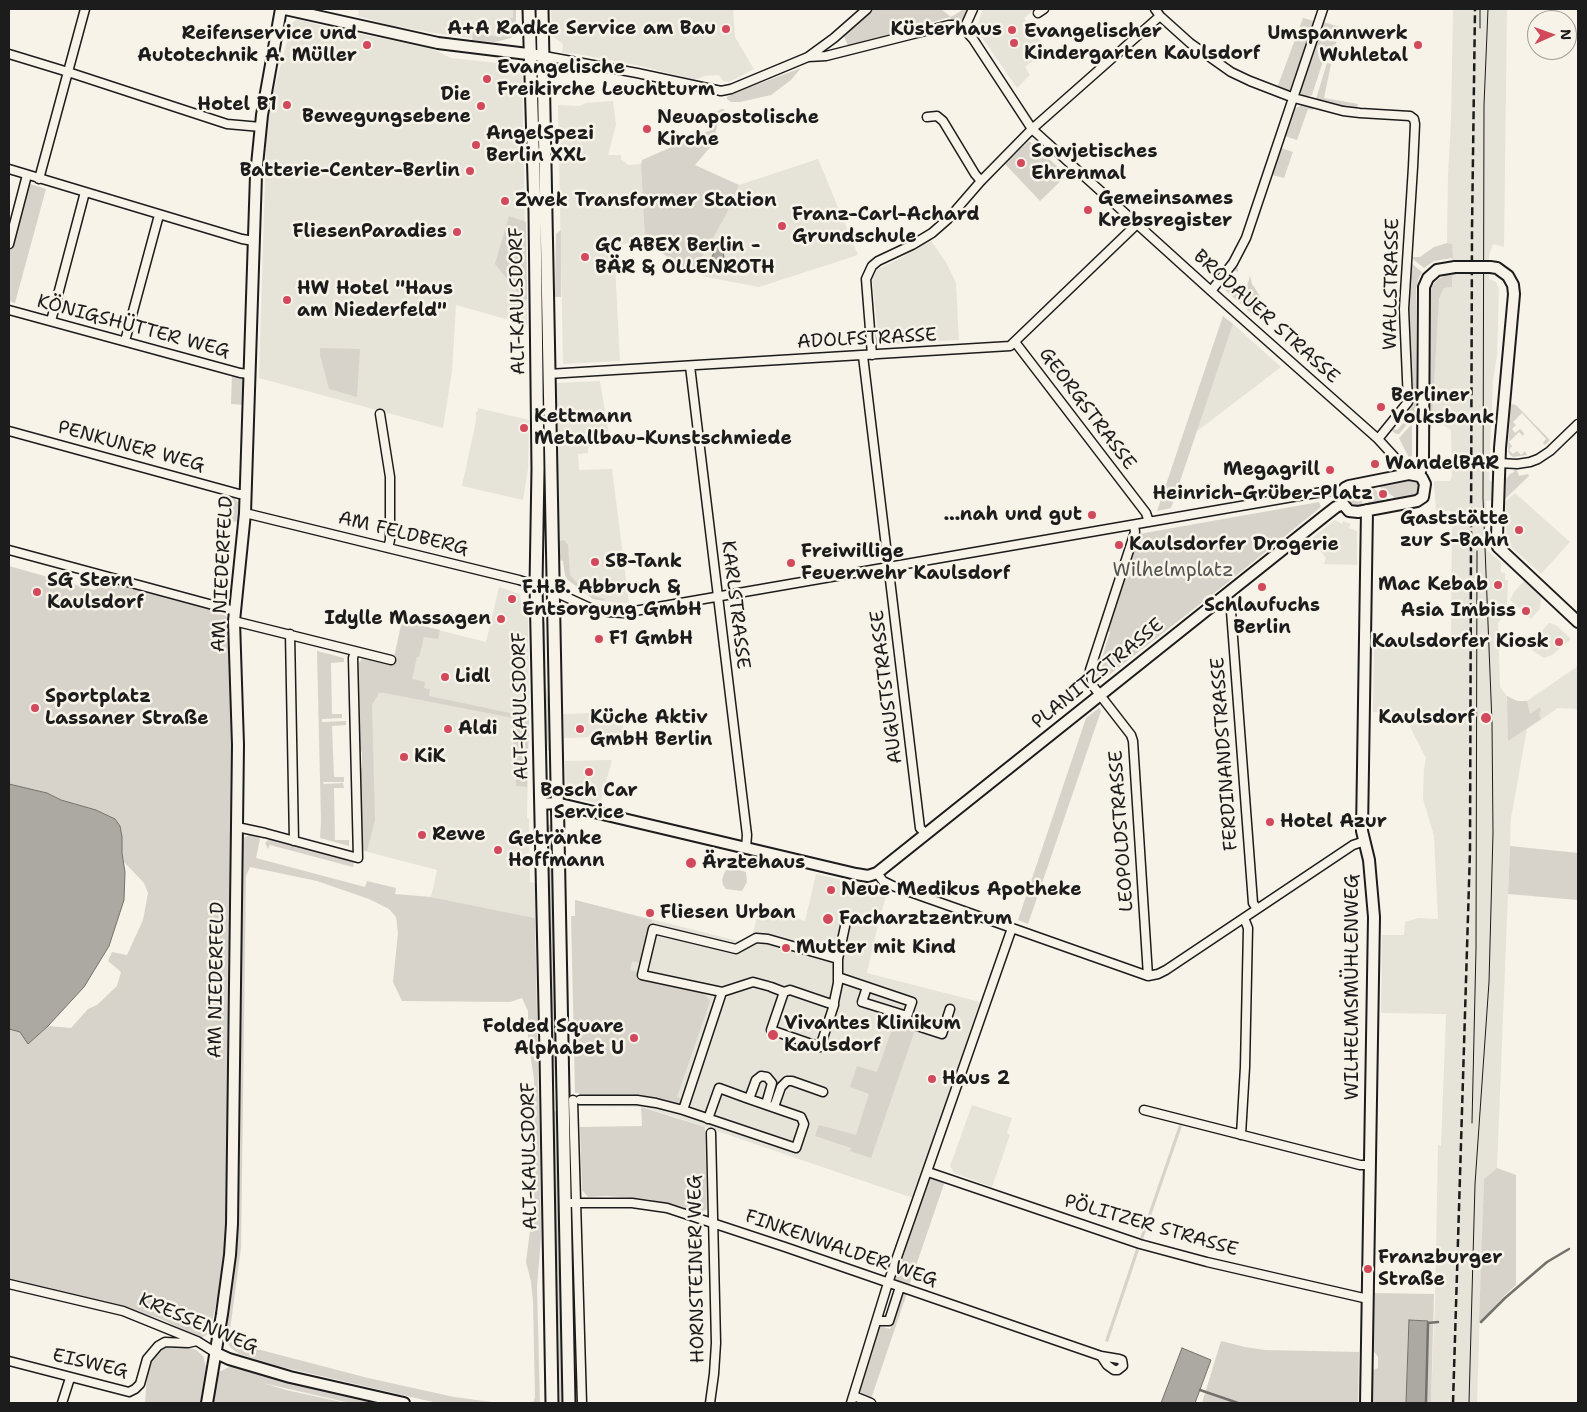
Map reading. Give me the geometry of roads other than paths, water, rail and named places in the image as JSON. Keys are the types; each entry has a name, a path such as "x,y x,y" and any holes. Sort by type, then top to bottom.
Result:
{"main road":[{"name":"ALT-KAULSDORF","path":"528,9 531,54 538,473 536,585 552,1403"},
{"name":"ALT-KAULSDORF","path":"542,9 556,803 570,1203 569,1403"}],"street":[{"path":"39,179 85,9"},
{"name":"AM NIEDERFELD","path":"207,1403 230,1255 232,1224 238,745 234,616 246,494 256,175 261,127 281,9"},
{"path":"285,9 438,43 544,56 721,91 731,89 808,58 949,25 964,29 973,9"},
{"path":"808,58 867,9"},
{"path":"1155,9 1160,16 1190,43 1231,72 1294,98"},
{"path":"1211,291 1233,263 1246,238 1323,9"},
{"path":"872,355 866,278 870,269 878,261 908,248 932,233 948,219 981,181 1032,129 1160,16"},
{"name":"BRODAUER STRASSE","path":"964,29 973,39 1032,129 1378,439 1400,463 1403,475"},
{"path":"834,38 844,51"},
{"path":"9,54 227,124 261,127"},
{"name":"WALLSTRASSE","path":"1294,98 1360,113 1410,116 1416,124 1404,309 1408,402 1378,439"},
{"path":"927,117 936,116 943,121 981,181"},
{"path":"9,169 254,241"},
{"path":"9,244 26,175"},
{"path":"51,321 85,192"},
{"path":"125,341 158,214"},
{"path":"1015,342 1137,224"},
{"path":"1419,476 1423,459 1424,287 1428,278 1440,268 1497,268 1508,276 1513,285 1514,294 1499,463 1498,547 1578,622"},
{"name":"KÖNIGSHÜTTER WEG","path":"9,310 240,373 250,374"},
{"name":"ADOLFSTRASSE","path":"548,374 1010,346 1015,342"},
{"name":"GEORGSTRASSE","path":"1015,342 1148,515 1149,522"},
{"name":"AUGUSTSTRASSE","path":"863,356 920,828 925,834"},
{"name":"KARLSTRASSE","path":"690,366 747,835 746,848"},
{"path":"380,414 390,477 390,540 388,548"},
{"path":"1499,463 1517,464 1538,459 1550,451 1578,424"},
{"path":"1572,430 1578,436"},
{"name":"PENKUNER WEG","path":"9,431 246,494"},
{"path":"1414,474 1419,476 1424,481 1425,488 1422,497 1417,501 1353,512 1345,508 1343,504 1343,491 1349,486 1403,475 1414,474"},
{"name":"AM FELDBERG","path":"245,513 536,585 590,608 616,613 634,612 718,598 1333,490 1343,491"},
{"name":"PLANITZSTRASSE","path":"877,873 1336,506 1343,504"},
{"name":"WILHELMSMÜHLENWEG","path":"1366,1403 1374,917 1369,860 1362,832 1367,510"},
{"name":"LEOPOLDSTRASSE","path":"1134,525 1135,532 1090,670 1093,686 1131,735 1133,741 1148,976"},
{"path":"9,550 290,634 391,660"},
{"name":"FERDINANDSTRASSE","path":"1223,596 1231,611 1253,902 1256,909"},
{"path":"290,634 294,840"},
{"path":"237,827 294,840 358,858 353,658 355,651"},
{"path":"541,804 556,803 862,875 868,876 877,873 886,884 1148,976 1166,970 1353,845 1364,841"},
{"path":"784,992 771,1030 820,1047 834,1005 838,977 838,959 847,917"},
{"path":"1241,1135 1245,1066 1248,928 1244,918"},
{"path":"871,1403 853,1400 888,1283 1012,928"},
{"path":"834,1005 790,990 784,992 753,982 722,992 642,975 653,929 736,950 756,938 838,959"},
{"path":"838,977 912,1002 905,1022 942,1034 950,1009"},
{"path":"867,987 862,1002 907,1016"},
{"path":"708,1119 719,1088 801,1117 803,1127 796,1148 708,1119 683,1110 722,992"},
{"path":"749,1098 756,1080 761,1076 766,1076 770,1079 772,1085 766,1104"},
{"path":"774,1107 780,1087 788,1082 823,1092"},
{"name":"ALT-KAULSDORF","path":"582,1403 570,1203 577,1100 637,1100 683,1110"},
{"path":"1144,1110 1360,1165 1370,1165"},
{"name":"HORNSTEINER WEG","path":"710,1403 716,1343 711,1133"},
{"name":"PÖLITZER STRASSE","path":"928,1172 1140,1244 1368,1300"},
{"name":"FINKENWALDER WEG","path":"570,1203 632,1203 667,1208 1101,1356"},
{"name":"KRESSENWEG","path":"9,1284 86,1304 123,1311 197,1341 230,1359 290,1377 404,1403"},
{"path":"877,1321 888,1321 900,1287"},
{"name":"EISWEG","path":"9,1361 129,1392 140,1384 147,1358 158,1346 165,1342 197,1341"},
{"path":"62,1403 70,1378"}],"waterway":[{"path":"1481,1322 1505,1298 1547,1262 1569,1249"},
{"path":"1426,1403 1428,1323 1438,1322"},
{"path":"1200,1390 1238,1403"}],"tram line":[{"path":"1480,9 1480,28"},
{"path":"1469,1403 1475,1184 1489,982 1493,833 1492,723 1483,498 1484,105 1488,9"},
{"path":"1472,1123 1476,949 1477,551"}],"railway":[{"path":"1453,1403 1470,851 1472,229 1475,9"}],"place":[{"name":"A+A Radke Service am Bau","path":"726,29"},
{"name":"Küsterhaus","path":"1012,30"},
{"name":"Evangelischer Kindergarten Kaulsdorf","path":"1014,43"},
{"name":"Reifenservice und Autotechnik A. Müller","path":"367,45"},
{"name":"Umspannwerk Wuhletal","path":"1418,45"},
{"name":"Evangelische Freikirche Leuchtturm","path":"487,79"},
{"name":"Hotel B1","path":"287,105"},
{"name":"Die Bewegungsebene","path":"481,106"},
{"name":"Neuapostolische Kirche","path":"647,129"},
{"name":"AngelSpezi Berlin XXL","path":"476,145"},
{"name":"Sowjetisches Ehrenmal","path":"1021,163"},
{"name":"Batterie-Center-Berlin","path":"470,171"},
{"name":"Zwek Transformer Station","path":"505,201"},
{"name":"Gemeinsames Krebsregister","path":"1088,210"},
{"name":"Franz-Carl-Achard Grundschule","path":"782,226"},
{"name":"FliesenParadies","path":"457,232"},
{"name":"GC ABEX Berlin - BÄR & OLLENROTH","path":"585,257"},
{"name":"HW Hotel \"Haus am Niederfeld\"","path":"287,300"},
{"name":"Berliner Volksbank","path":"1381,407"},
{"name":"Kettmann Metallbau-Kunstschmiede","path":"524,428"},
{"name":"WandelBAR","path":"1375,464"},
{"name":"Megagrill","path":"1330,470"},
{"name":"Heinrich-Grüber-Platz","path":"1383,494"},
{"name":"...nah und gut","path":"1092,515"},
{"name":"Gaststätte zur S-Bahn","path":"1519,530"},
{"name":"Kaulsdorfer Drogerie","path":"1119,545"},
{"name":"SB-Tank","path":"595,562"},
{"name":"Freiwillige Feuerwehr Kaulsdorf","path":"791,563"},
{"name":"Mac Kebab","path":"1498,585"},
{"name":"Schlaufuchs Berlin","path":"1262,587"},
{"name":"SG Stern Kaulsdorf","path":"37,592"},
{"name":"F.H.B. Abbruch & Entsorgung GmbH","path":"512,599"},
{"name":"Asia Imbiss","path":"1526,611"},
{"name":"Idylle Massagen","path":"501,619"},
{"name":"F1 GmbH","path":"599,639"},
{"name":"Kaulsdorfer Kiosk","path":"1559,642"},
{"name":"Lidl","path":"445,677"},
{"name":"Sportplatz Lassaner Straße","path":"35,708"},
{"name":"Kaulsdorf","path":"1486,718"},
{"name":"Aldi","path":"448,729"},
{"name":"Küche Aktiv GmbH Berlin","path":"580,729"},
{"name":"KiK","path":"404,757"},
{"name":"Bosch Car Service","path":"589,772"},
{"name":"Hotel Azur","path":"1270,822"},
{"name":"Rewe","path":"422,835"},
{"name":"Getränke Hoffmann","path":"498,850"},
{"name":"Ärztehaus","path":"691,863"},
{"name":"Neue Medikus Apotheke","path":"831,890"},
{"name":"Fliesen Urban","path":"650,913"},
{"name":"Facharztzentrum","path":"828,919"},
{"name":"Mutter mit Kind","path":"786,948"},
{"name":"Vivantes Klinikum Kaulsdorf","path":"773,1035"},
{"name":"Folded Square Alphabet U","path":"634,1038"},
{"name":"Haus 2","path":"932,1079"},
{"name":"Franzburger Straße","path":"1368,1269"}],"park label":[{"name":"Wilhelmplatz","path":"1173,571"}]}
